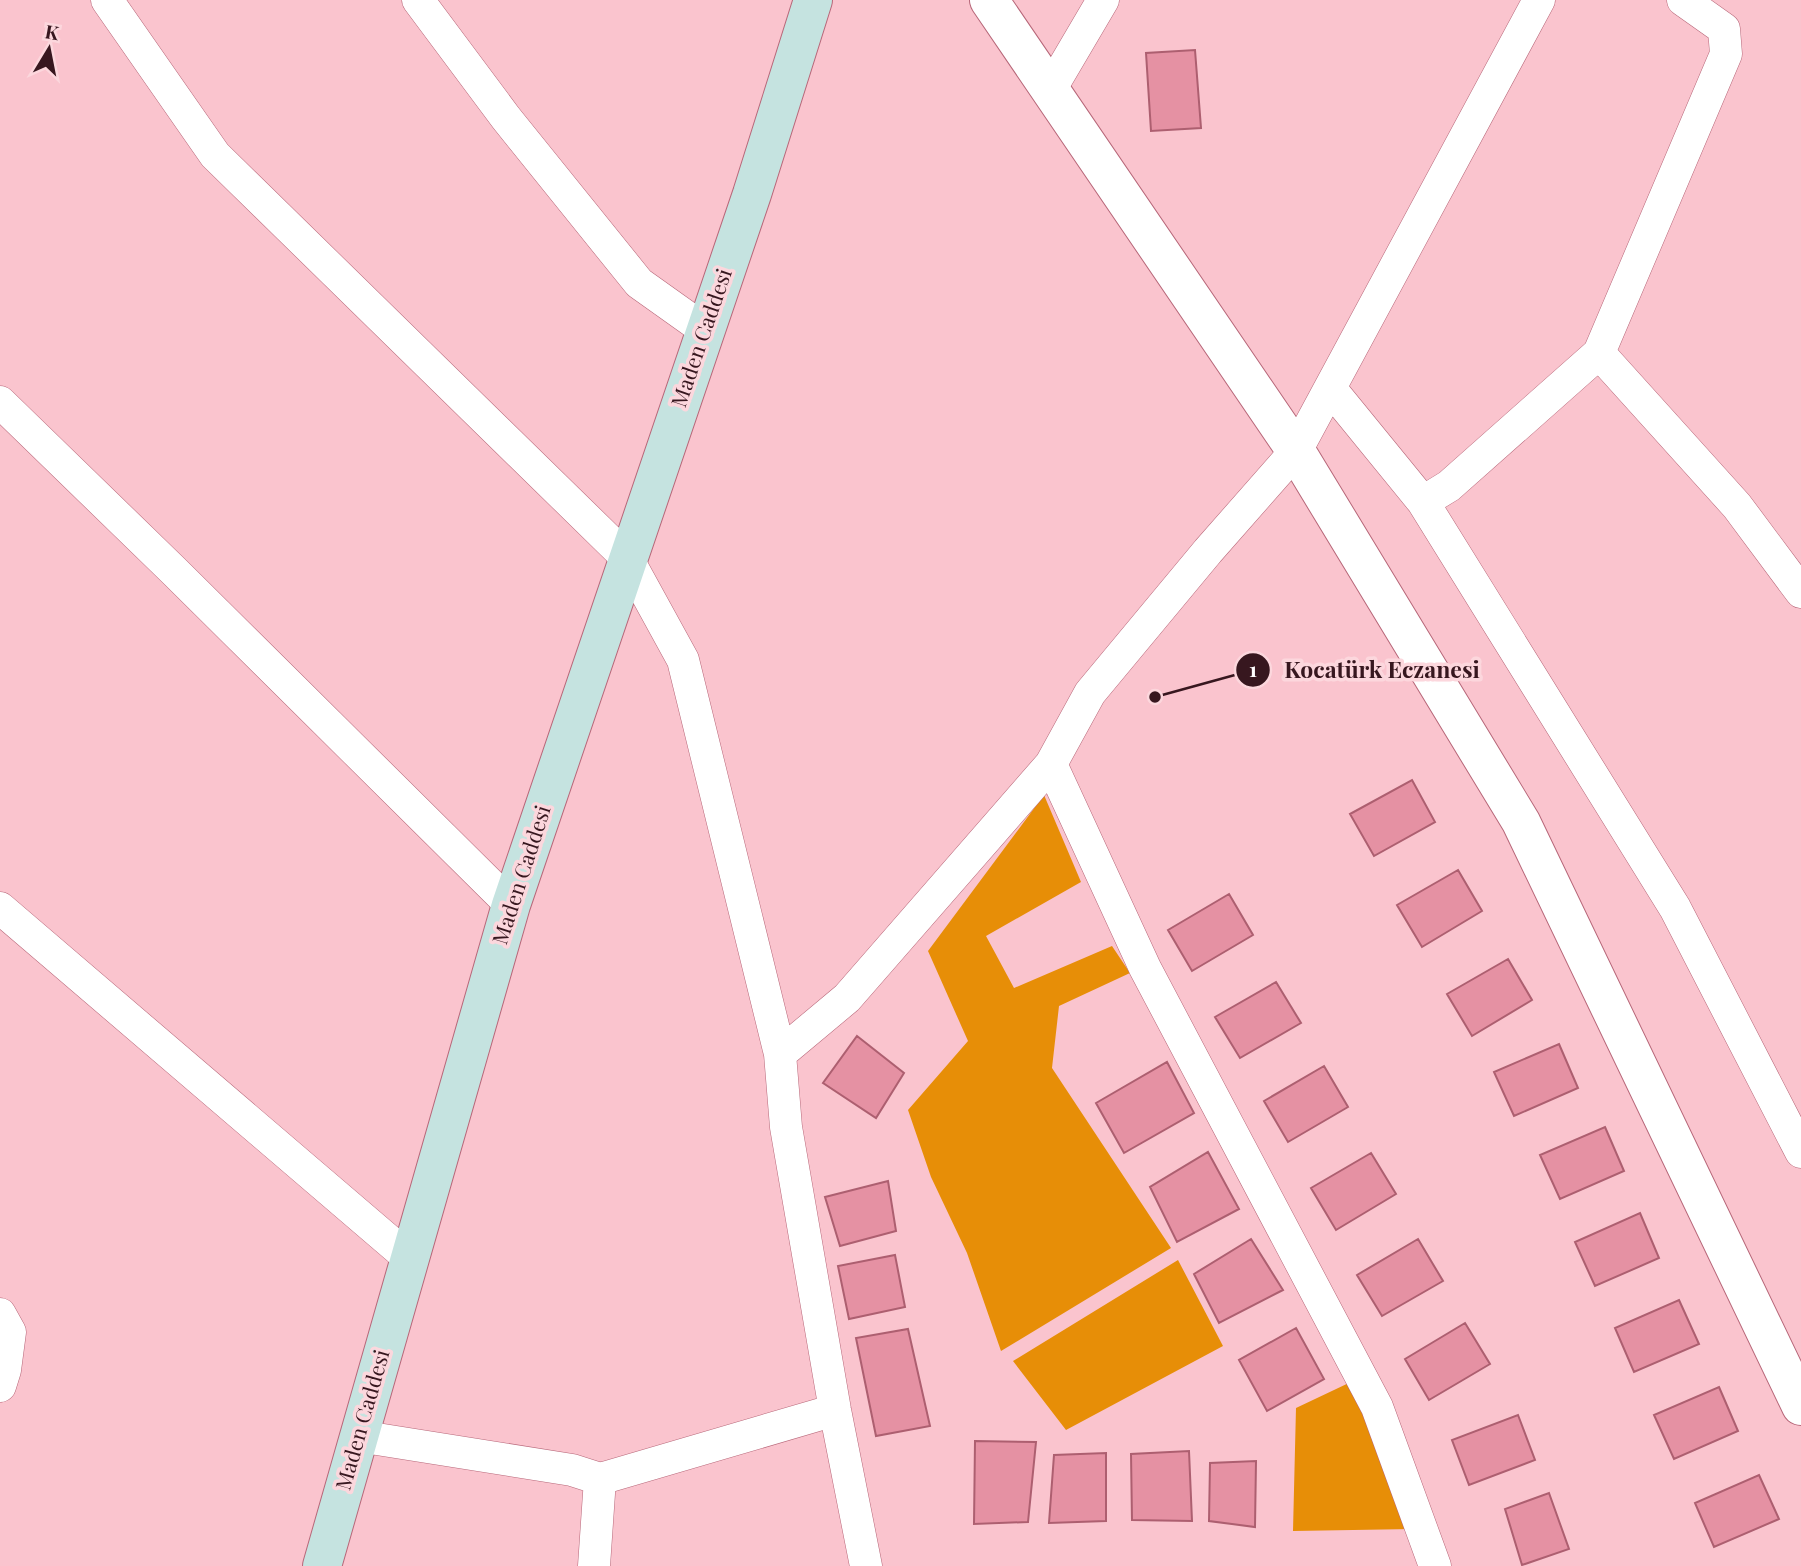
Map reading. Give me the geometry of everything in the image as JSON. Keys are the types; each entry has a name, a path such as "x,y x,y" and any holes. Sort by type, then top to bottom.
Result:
{"main road":[{"name":"Maden Caddesi","path":"322,1566 511,905 752,194 813,0"},
{"name":"Maden Caddesi","path":"752,194 837,0"}],"street":[{"path":"107,0 215,155 627,558 683,660 780,1054 786,1127 835,1410 866,1566"},
{"path":"418,0 506,118 639,283 705,330"},
{"path":"989,0 1296,451 1521,822 1801,1406"},
{"path":"1050,90 1103,0"},
{"path":"780,1054 847,998 1051,764 1090,693 1208,551 1296,451 1539,0"},
{"path":"1423,502 1449,486 1599,354 1726,54 1724,29 1683,0"},
{"path":"1599,354 1737,506 1801,592"},
{"path":"1330,388 1423,502 1675,908 1801,1152"},
{"path":"4,415 174,571 511,905"},
{"path":"1051,764 1145,968 1377,1407 1435,1566"},
{"path":"0,908 409,1258"},
{"path":"0,1314 10,1332 0,1386"},
{"path":"358,1436 572,1469 600,1479 835,1410"},
{"path":"594,1566 600,1479"}],"shaded area":[{"path":"1044,795 1081,882 986,936 1014,988 1112,946 1130,973 1059,1006 1052,1068 1171,1248 1001,1351 967,1253 931,1177 908,1110 968,1041 928,951"},
{"path":"1178,1260 1223,1346 1066,1430 1013,1361"},
{"path":"1353,1381 1413,1529 1293,1531 1296,1408"}],"building":[{"path":"1195,50 1201,128 1151,131 1146,53"},
{"path":"1412,780 1435,822 1374,856 1350,814"},
{"path":"1458,870 1482,911 1422,947 1397,905"},
{"path":"1229,894 1253,935 1192,971 1168,930"},
{"path":"1508,959 1532,1000 1472,1036 1447,994"},
{"path":"1276,982 1301,1023 1240,1058 1215,1017"},
{"path":"857,1036 904,1073 876,1118 823,1083"},
{"path":"1559,1044 1578,1088 1514,1116 1494,1072"},
{"path":"1167,1062 1194,1113 1124,1153 1096,1103"},
{"path":"1324,1066 1348,1107 1288,1142 1264,1101"},
{"path":"1605,1127 1624,1171 1560,1199 1540,1155"},
{"path":"1208,1152 1239,1209 1177,1242 1150,1187"},
{"path":"1371,1153 1396,1194 1336,1230 1311,1188"},
{"path":"888,1181 896,1231 840,1246 825,1197"},
{"path":"1640,1213 1659,1258 1595,1286 1575,1242"},
{"path":"1251,1239 1283,1290 1219,1323 1194,1274"},
{"path":"1418,1239 1443,1281 1382,1316 1357,1275"},
{"path":"895,1255 905,1307 849,1319 838,1266"},
{"path":"1679,1300 1699,1344 1634,1372 1615,1328"},
{"path":"1465,1323 1490,1364 1429,1400 1405,1359"},
{"path":"1296,1328 1324,1379 1267,1411 1239,1360"},
{"path":"908,1329 930,1426 876,1436 856,1338"},
{"path":"1719,1387 1738,1431 1674,1459 1654,1415"},
{"path":"1518,1415 1535,1460 1469,1485 1452,1440"},
{"path":"975,1441 1036,1442 1028,1522 974,1524"},
{"path":"1189,1451 1192,1521 1132,1520 1131,1454"},
{"path":"1106,1453 1106,1521 1049,1523 1054,1455"},
{"path":"1256,1461 1255,1527 1209,1521 1210,1463"},
{"path":"1759,1475 1779,1519 1714,1547 1695,1503"},
{"path":"1549,1493 1569,1549 1522,1565 1505,1509"}],"place":[{"name":"Kocatürk Eczanesi","path":"1155,697"}]}
